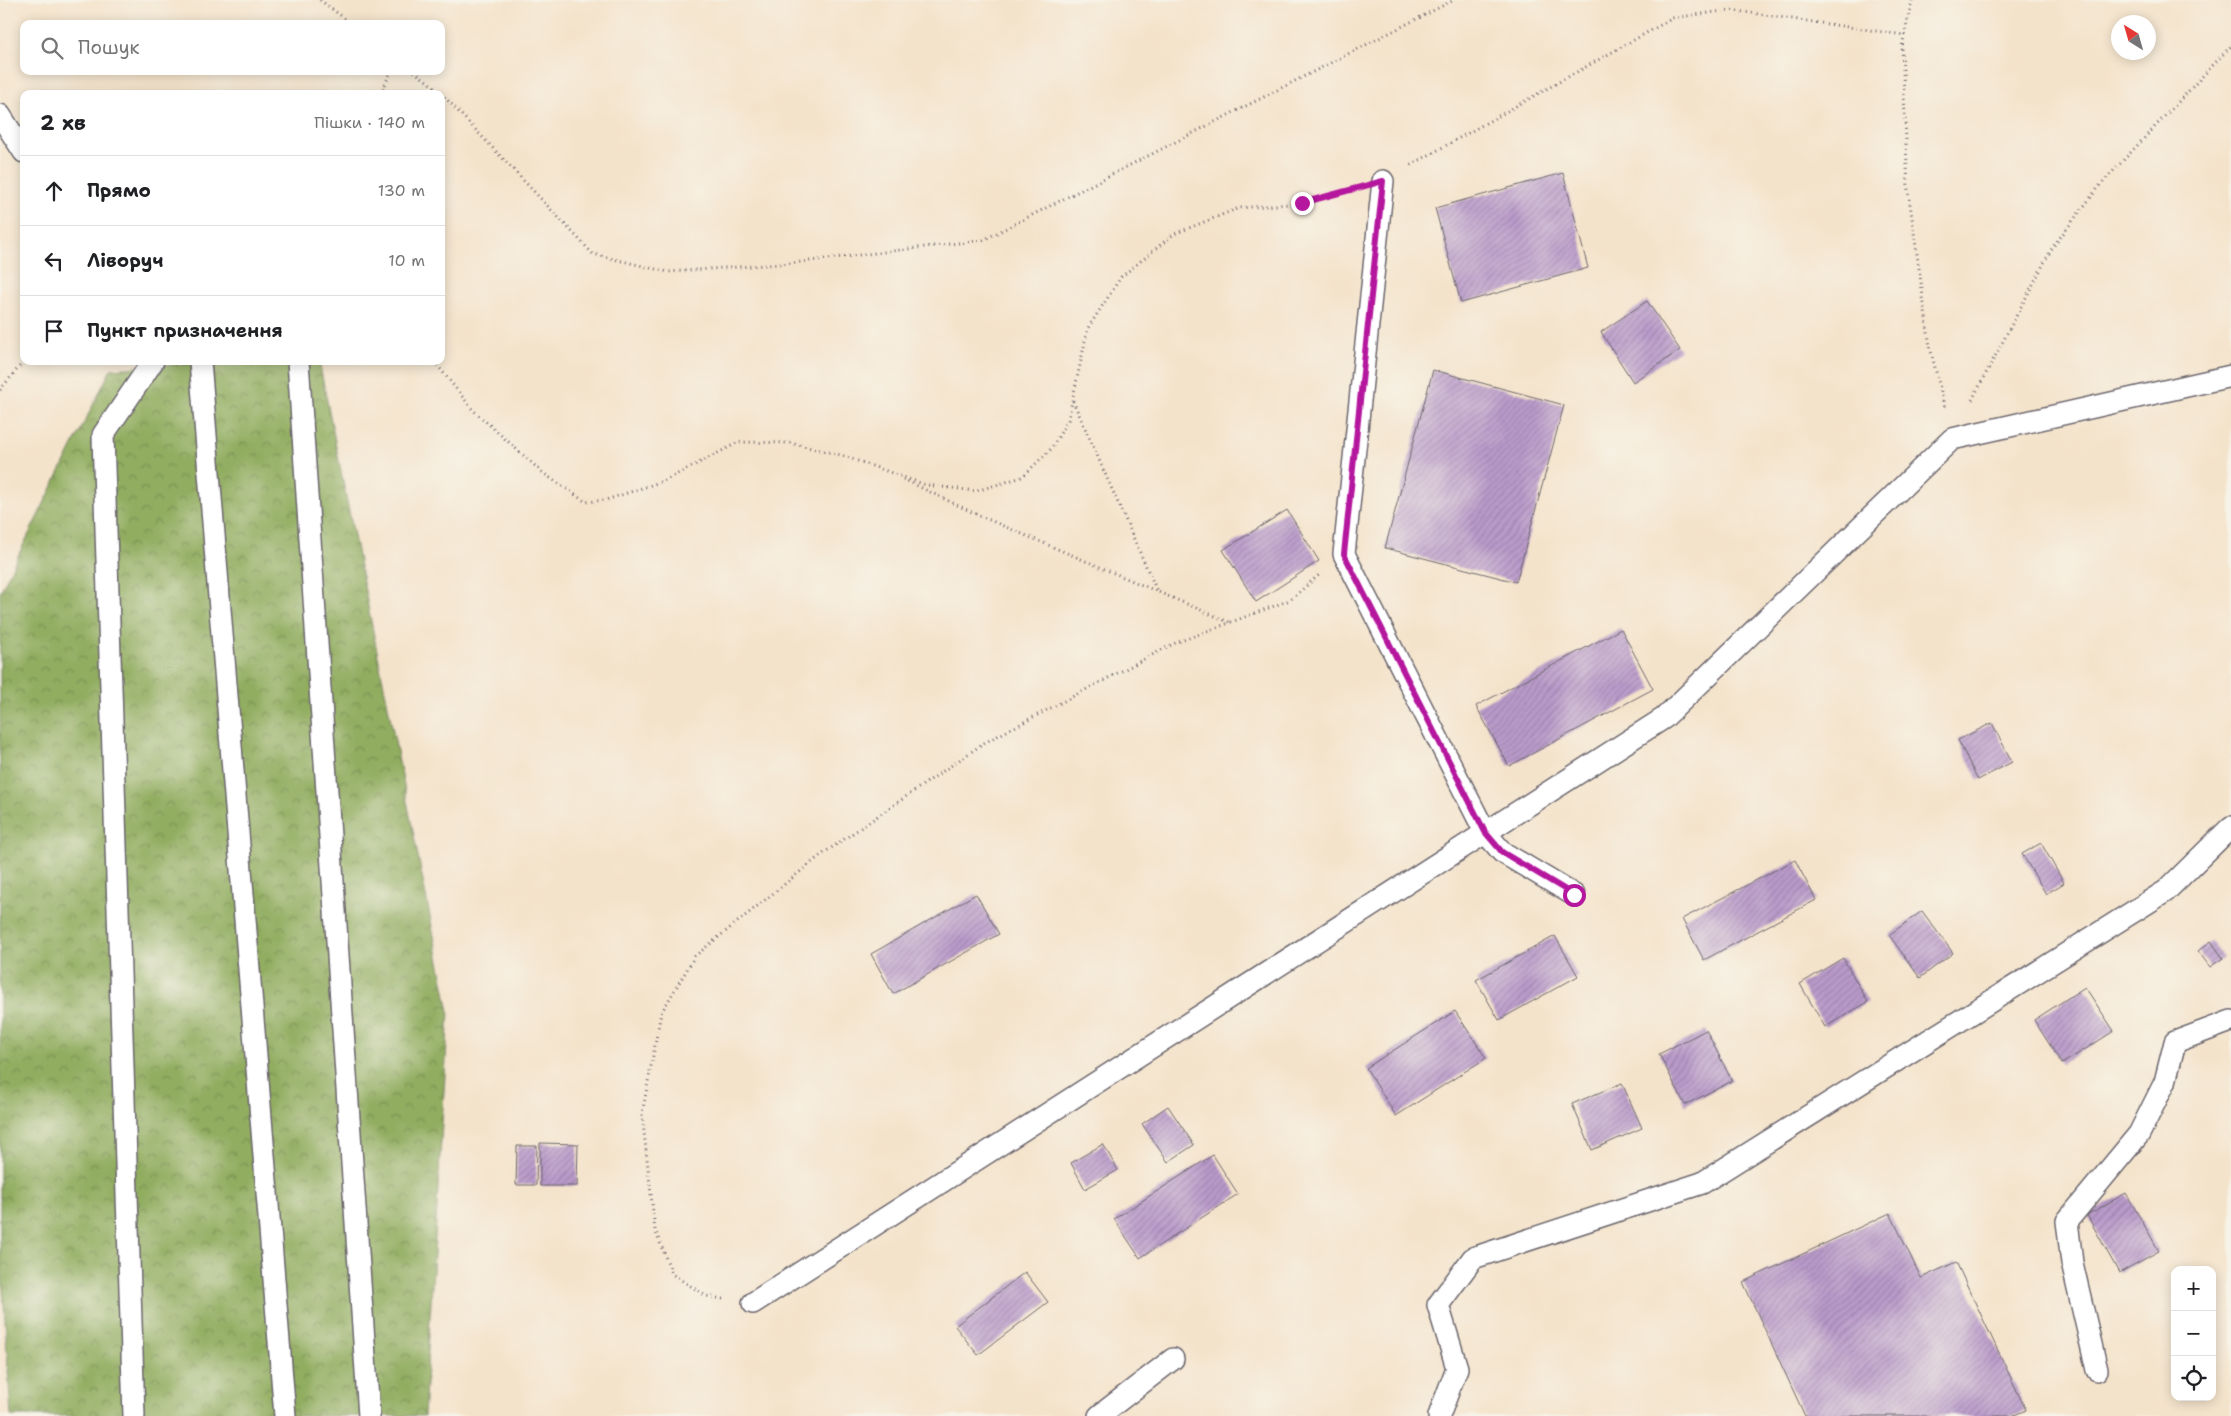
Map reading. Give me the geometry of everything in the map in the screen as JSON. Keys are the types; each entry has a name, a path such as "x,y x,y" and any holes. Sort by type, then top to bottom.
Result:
{"lane":[{"path":"0,115 20,146"},
{"path":"1383,181 1344,554 1485,832 1502,852 1574,895"},
{"path":"134,1416 103,435 150,365"},
{"path":"200,365 285,1416"},
{"path":"298,365 369,1416"},
{"path":"753,1303 1664,718 1952,439 2231,376"},
{"path":"1439,1416 1457,1368 1438,1305 1473,1258 1702,1183 2166,891 2231,827"},
{"path":"2096,1370 2072,1263 2066,1221 2139,1134 2165,1082 2175,1042 2231,1021"},
{"path":"1098,1416 1173,1359"}],"path":[{"path":"320,0 347,20"},
{"path":"445,97 593,254 668,272 793,263 984,240 1454,0"},
{"path":"1912,0 1902,46 1908,189 1930,347 1952,439"},
{"path":"437,365 473,410 543,472 586,502 606,500 666,480 739,442 790,443 841,455 926,485 976,491 1022,476 1051,449 1068,420 1088,328 1121,277 1174,234 1239,208 1302,203 1383,181 1673,18 1730,10 1904,35"},
{"path":"1952,439 2052,248 2101,184 2231,46"},
{"path":"383,90 389,75"},
{"path":"419,75 438,90"},
{"path":"0,390 21,365"},
{"path":"1072,400 1158,592"},
{"path":"891,473 980,516 1230,623"},
{"path":"753,1303 706,1296 672,1274 655,1230 642,1114 661,1013 696,956 821,855 984,742 1173,644 1290,600 1344,554"}],"green space":[{"path":"170,365 320,365 449,1011 424,1416 11,1416 0,1242 0,592 111,369"}],"building":[{"path":"1563,173 1588,268 1461,303 1435,208"},
{"path":"1647,301 1680,350 1633,382 1601,332"},
{"path":"1433,370 1564,405 1516,582 1385,548"},
{"path":"1287,510 1319,561 1256,602 1223,550"},
{"path":"1621,629 1653,689 1509,766 1476,706"},
{"path":"1992,723 2012,762 1978,780 1958,740"},
{"path":"2041,843 2064,883 2046,894 2022,854"},
{"path":"1795,860 1816,900 1704,960 1682,919"},
{"path":"976,894 999,934 893,994 871,954"},
{"path":"1922,911 1953,953 1920,978 1889,935"},
{"path":"1555,936 1578,976 1499,1020 1476,980"},
{"path":"2211,941 2223,958 2210,967 2198,951"},
{"path":"1843,958 1868,1002 1825,1027 1800,984"},
{"path":"2085,987 2114,1031 2062,1064 2034,1020"},
{"path":"1455,1011 1486,1058 1396,1116 1366,1068"},
{"path":"1706,1030 1732,1081 1685,1105 1659,1054"},
{"path":"1622,1083 1642,1128 1592,1150 1572,1104"},
{"path":"1168,1106 1194,1145 1168,1162 1142,1124"},
{"path":"540,1143 578,1144 577,1186 540,1186"},
{"path":"1103,1144 1118,1170 1085,1189 1071,1163"},
{"path":"517,1146 537,1146 536,1185 516,1185"},
{"path":"1213,1155 1238,1194 1140,1258 1114,1219"},
{"path":"2126,1193 2159,1251 2119,1273 2087,1215"},
{"path":"1890,1213 1921,1278 1956,1262 2026,1410 2012,1416 1805,1416 1743,1282"},
{"path":"1025,1272 1048,1302 978,1355 955,1326"}],"route":[{"path":"1302,203 1383,181 1344,554 1485,832 1502,852 1574,895"}]}
